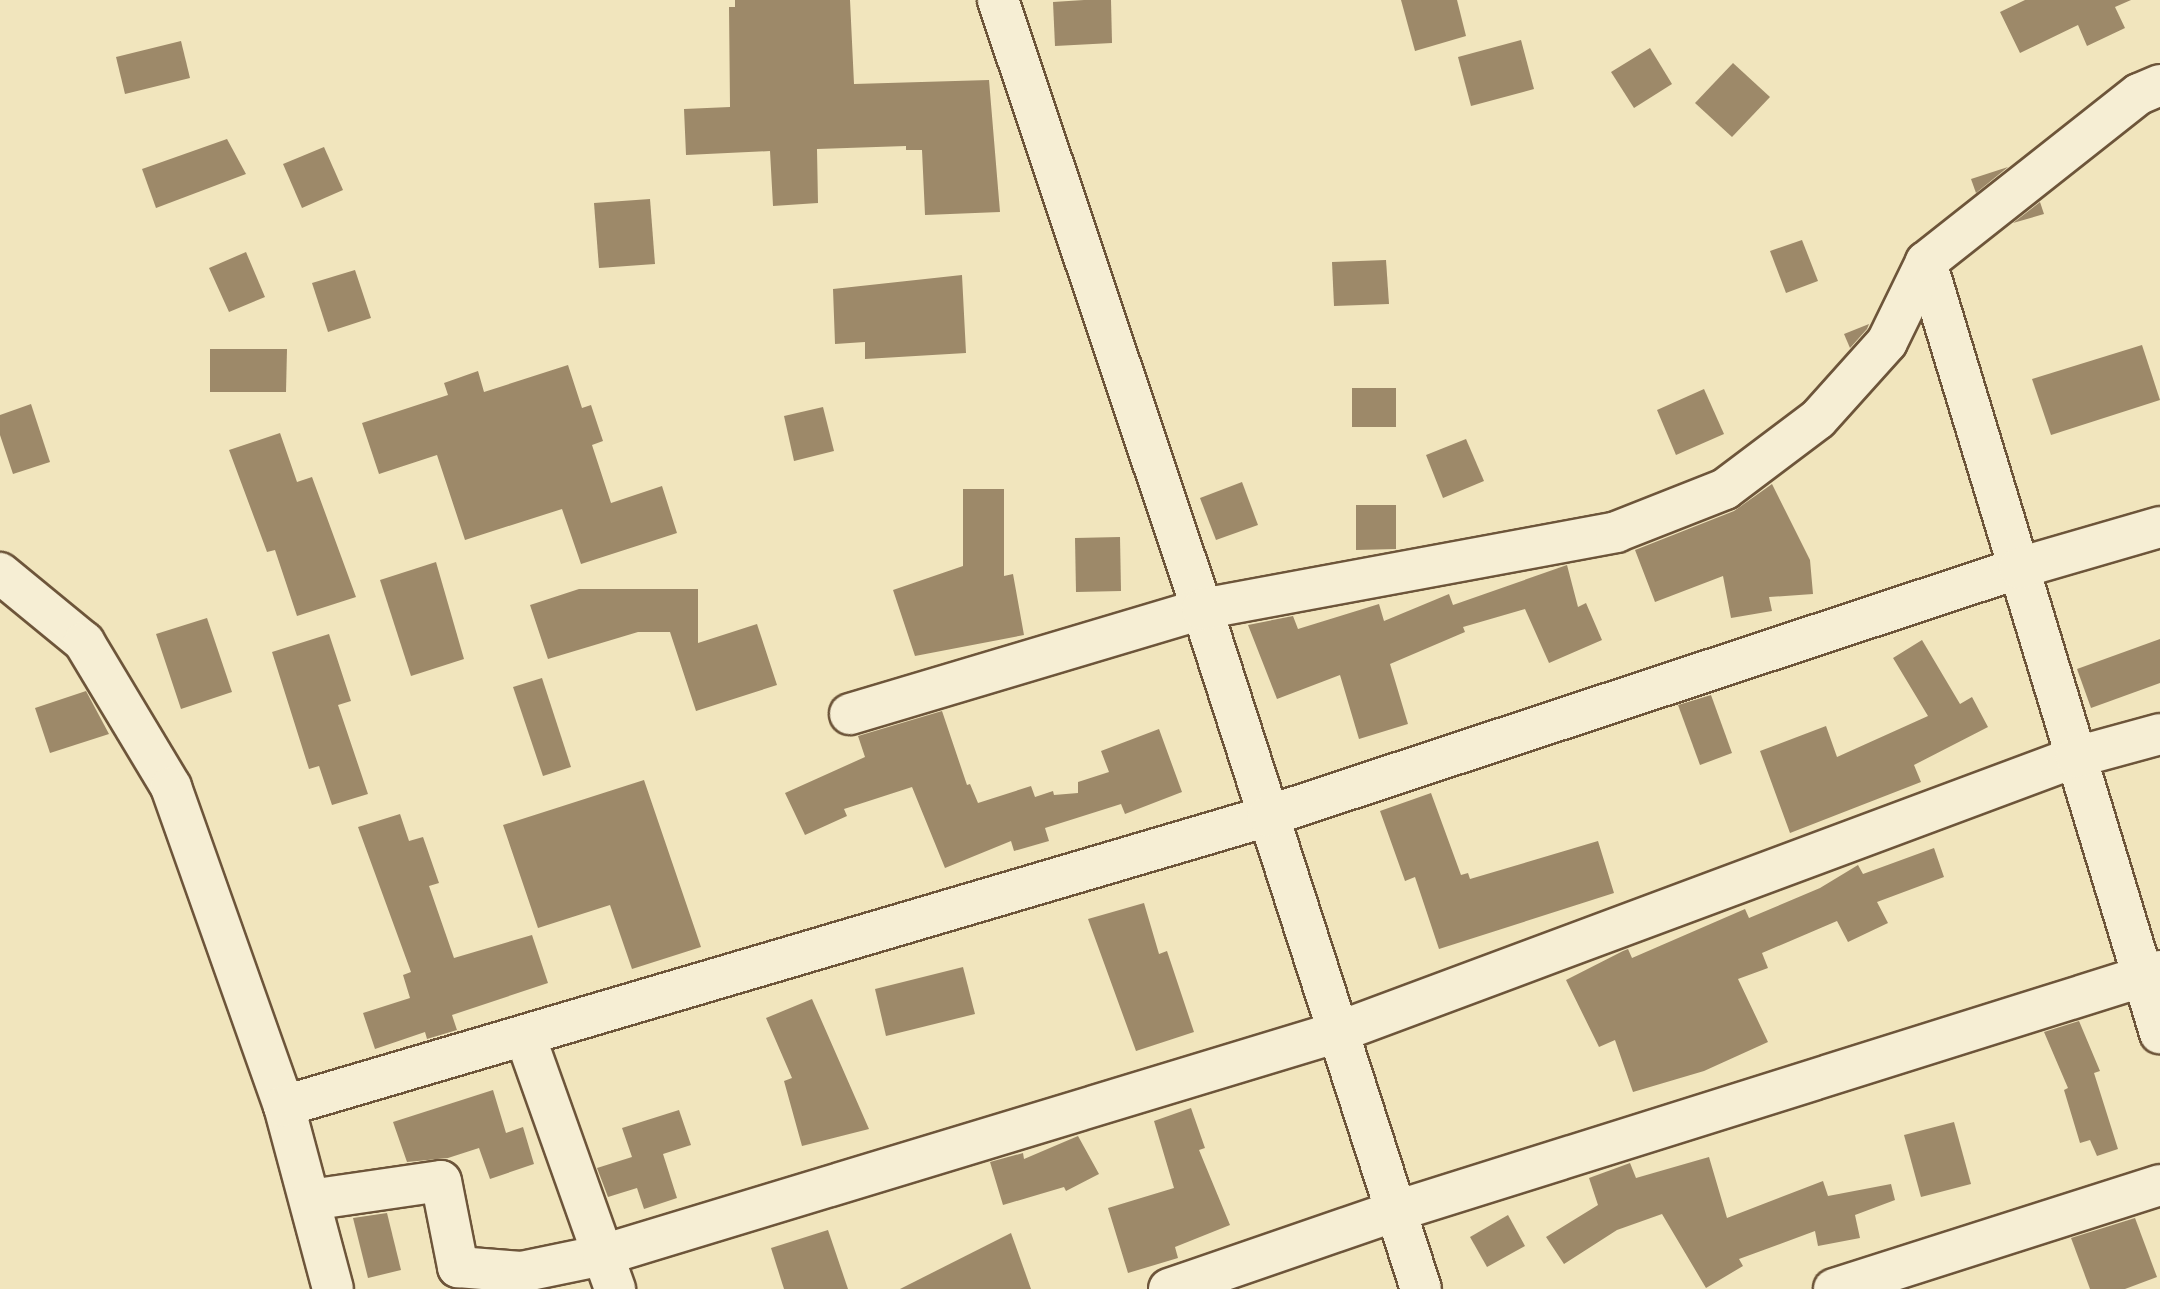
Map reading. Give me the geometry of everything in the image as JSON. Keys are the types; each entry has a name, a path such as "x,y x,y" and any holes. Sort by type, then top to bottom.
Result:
{"street":[{"path":"998,0 1202,609 1421,1289"},
{"path":"850,714 1202,609 1616,532 1725,489 1818,419 1887,342 1926,262 2138,94 2160,84"},
{"path":"1926,262 2076,757 2152,974 2160,1033"},
{"path":"284,1106 1268,816 2019,568 2160,527"},
{"path":"0,573 84,642 171,787 284,1106 333,1289"},
{"path":"310,1200 442,1181 458,1267 609,1272 1338,1032 2076,757 2160,734"},
{"path":"1169,1289 1396,1211 2152,974"},
{"path":"525,1036 609,1272"},
{"path":"1834,1289 2160,1184"}],"building":[{"path":"735,0 850,0 854,84 989,80 1000,212 925,215 922,150 906,150 906,146 817,149 818,203 773,206 770,151 686,155 684,109 730,107 729,7 735,7"},
{"path":"1111,0 1112,43 1055,46 1053,2"},
{"path":"1401,0 1457,0 1466,36 1415,51"},
{"path":"2025,0 2131,0 2115,7 2125,28 2087,46 2078,25 2020,53 2000,12"},
{"path":"1521,40 1534,89 1471,106 1458,57"},
{"path":"181,41 190,78 125,94 116,57"},
{"path":"1650,48 1672,84 1634,108 1611,72"},
{"path":"1733,63 1770,97 1732,137 1695,103"},
{"path":"227,139 246,174 156,208 142,169"},
{"path":"324,147 343,190 302,208 283,164"},
{"path":"2008,167 1976,193 1971,179"},
{"path":"650,199 655,264 599,268 594,203"},
{"path":"2040,202 2044,214 2013,223"},
{"path":"1802,240 1818,281 1786,293 1770,251"},
{"path":"246,252 265,297 229,312 209,268"},
{"path":"1386,260 1389,304 1334,306 1332,262"},
{"path":"355,270 371,318 328,332 312,283"},
{"path":"962,275 966,353 865,359 865,342 835,344 833,289"},
{"path":"1869,324 1867,329 1850,348 1844,334"},
{"path":"2142,345 2160,400 2051,435 2032,379"},
{"path":"210,349 287,349 286,392 210,392"},
{"path":"568,365 582,408 591,405 603,441 592,445 611,503 662,486 677,533 581,564 562,509 465,540 437,455 379,474 362,423 448,395 444,383 478,371 484,392"},
{"path":"1352,388 1396,388 1396,427 1352,427"},
{"path":"1704,389 1724,434 1676,455 1657,410"},
{"path":"31,404 50,462 13,474 0,435 0,415"},
{"path":"823,407 834,451 794,461 784,416"},
{"path":"280,433 297,482 312,477 356,597 297,616 275,550 267,552 229,450"},
{"path":"1466,439 1484,481 1443,498 1426,455"},
{"path":"1242,482 1258,525 1216,540 1200,498"},
{"path":"1772,484 1810,560 1813,594 1769,597 1772,611 1731,618 1723,576 1655,602 1635,550 1734,511"},
{"path":"963,489 1004,489 1004,576 1013,574 1024,635 915,656 893,590 963,566"},
{"path":"1356,505 1396,505 1396,549 1356,550"},
{"path":"1120,537 1121,591 1076,592 1075,538"},
{"path":"436,562 464,659 411,676 380,580"},
{"path":"1567,565 1578,607 1586,603 1602,640 1549,663 1525,609 1463,627 1465,632 1390,664 1408,724 1359,739 1340,675 1277,699 1248,625 1293,616 1298,629 1379,604 1384,621 1449,594 1453,605"},
{"path":"579,589 698,589 698,643 757,624 777,685 696,711 670,632 638,632 548,659 530,605"},
{"path":"207,618 232,692 181,709 156,634"},
{"path":"329,634 351,701 338,705 368,794 332,805 319,766 309,769 272,652"},
{"path":"2160,639 2160,683 2091,708 2077,669"},
{"path":"1922,640 1960,704 1972,697 1988,727 1914,765 1921,782 1790,833 1760,751 1826,726 1837,757 1928,716 1893,658"},
{"path":"542,678 571,767 543,776 513,687"},
{"path":"86,691 109,734 50,753 35,708"},
{"path":"1711,695 1732,753 1700,765 1678,705"},
{"path":"942,711 967,785 970,784 978,803 1031,786 1035,797 1053,791 1054,795 1078,793 1078,782 1109,772 1101,751 1159,729 1182,792 1125,814 1121,804 1045,828 1049,841 1014,851 1011,841 945,868 912,787 844,809 847,816 805,835 785,793 865,757 858,736"},
{"path":"644,780 701,947 632,969 610,905 538,928 503,825"},
{"path":"1431,793 1461,875 1468,873 1470,879 1598,841 1614,893 1439,949 1415,877 1405,881 1380,811"},
{"path":"400,814 409,841 423,837 439,883 429,886 454,958 532,935 548,983 452,1015 457,1030 427,1039 425,1032 375,1049 363,1013 410,998 403,975 411,972 358,827"},
{"path":"1934,848 1944,877 1877,902 1888,923 1848,942 1837,921 1762,953 1768,968 1738,979 1768,1042 1704,1071 1633,1092 1615,1040 1599,1047 1566,980 1628,949 1632,958 1745,909 1749,918 1820,888 1858,865 1863,874"},
{"path":"1144,903 1159,954 1167,951 1194,1032 1136,1051 1088,919"},
{"path":"963,967 975,1014 886,1036 875,989"},
{"path":"812,999 869,1129 802,1146 784,1081 792,1078 766,1018"},
{"path":"2079,1021 2100,1071 2094,1073 2118,1149 2097,1156 2090,1140 2080,1143 2064,1090 2068,1088 2044,1032"},
{"path":"493,1090 506,1133 523,1127 534,1164 490,1179 479,1148 448,1158 407,1162 393,1122"},
{"path":"1191,1108 1205,1148 1199,1150 1230,1225 1175,1247 1178,1258 1128,1273 1108,1208 1174,1188 1154,1121"},
{"path":"679,1110 691,1145 663,1154 677,1198 644,1209 637,1188 608,1197 597,1168 632,1157 622,1128"},
{"path":"1954,1122 1971,1184 1921,1197 1904,1135"},
{"path":"1078,1136 1099,1174 1066,1191 1064,1187 1003,1205 990,1162 1023,1153 1024,1159"},
{"path":"1709,1157 1727,1218 1823,1181 1828,1196 1891,1184 1895,1200 1855,1215 1860,1238 1818,1246 1815,1231 1739,1259 1743,1266 1706,1288 1662,1214 1617,1230 1564,1264 1546,1237 1598,1205 1589,1178 1630,1163 1636,1178"},
{"path":"387,1213 401,1270 368,1278 353,1218"},
{"path":"1508,1215 1525,1246 1487,1267 1470,1237"},
{"path":"2135,1218 2157,1277 2125,1289 2090,1289 2071,1238"},
{"path":"828,1230 848,1289 784,1289 771,1248"},
{"path":"1011,1233 1031,1289 900,1289"}]}
